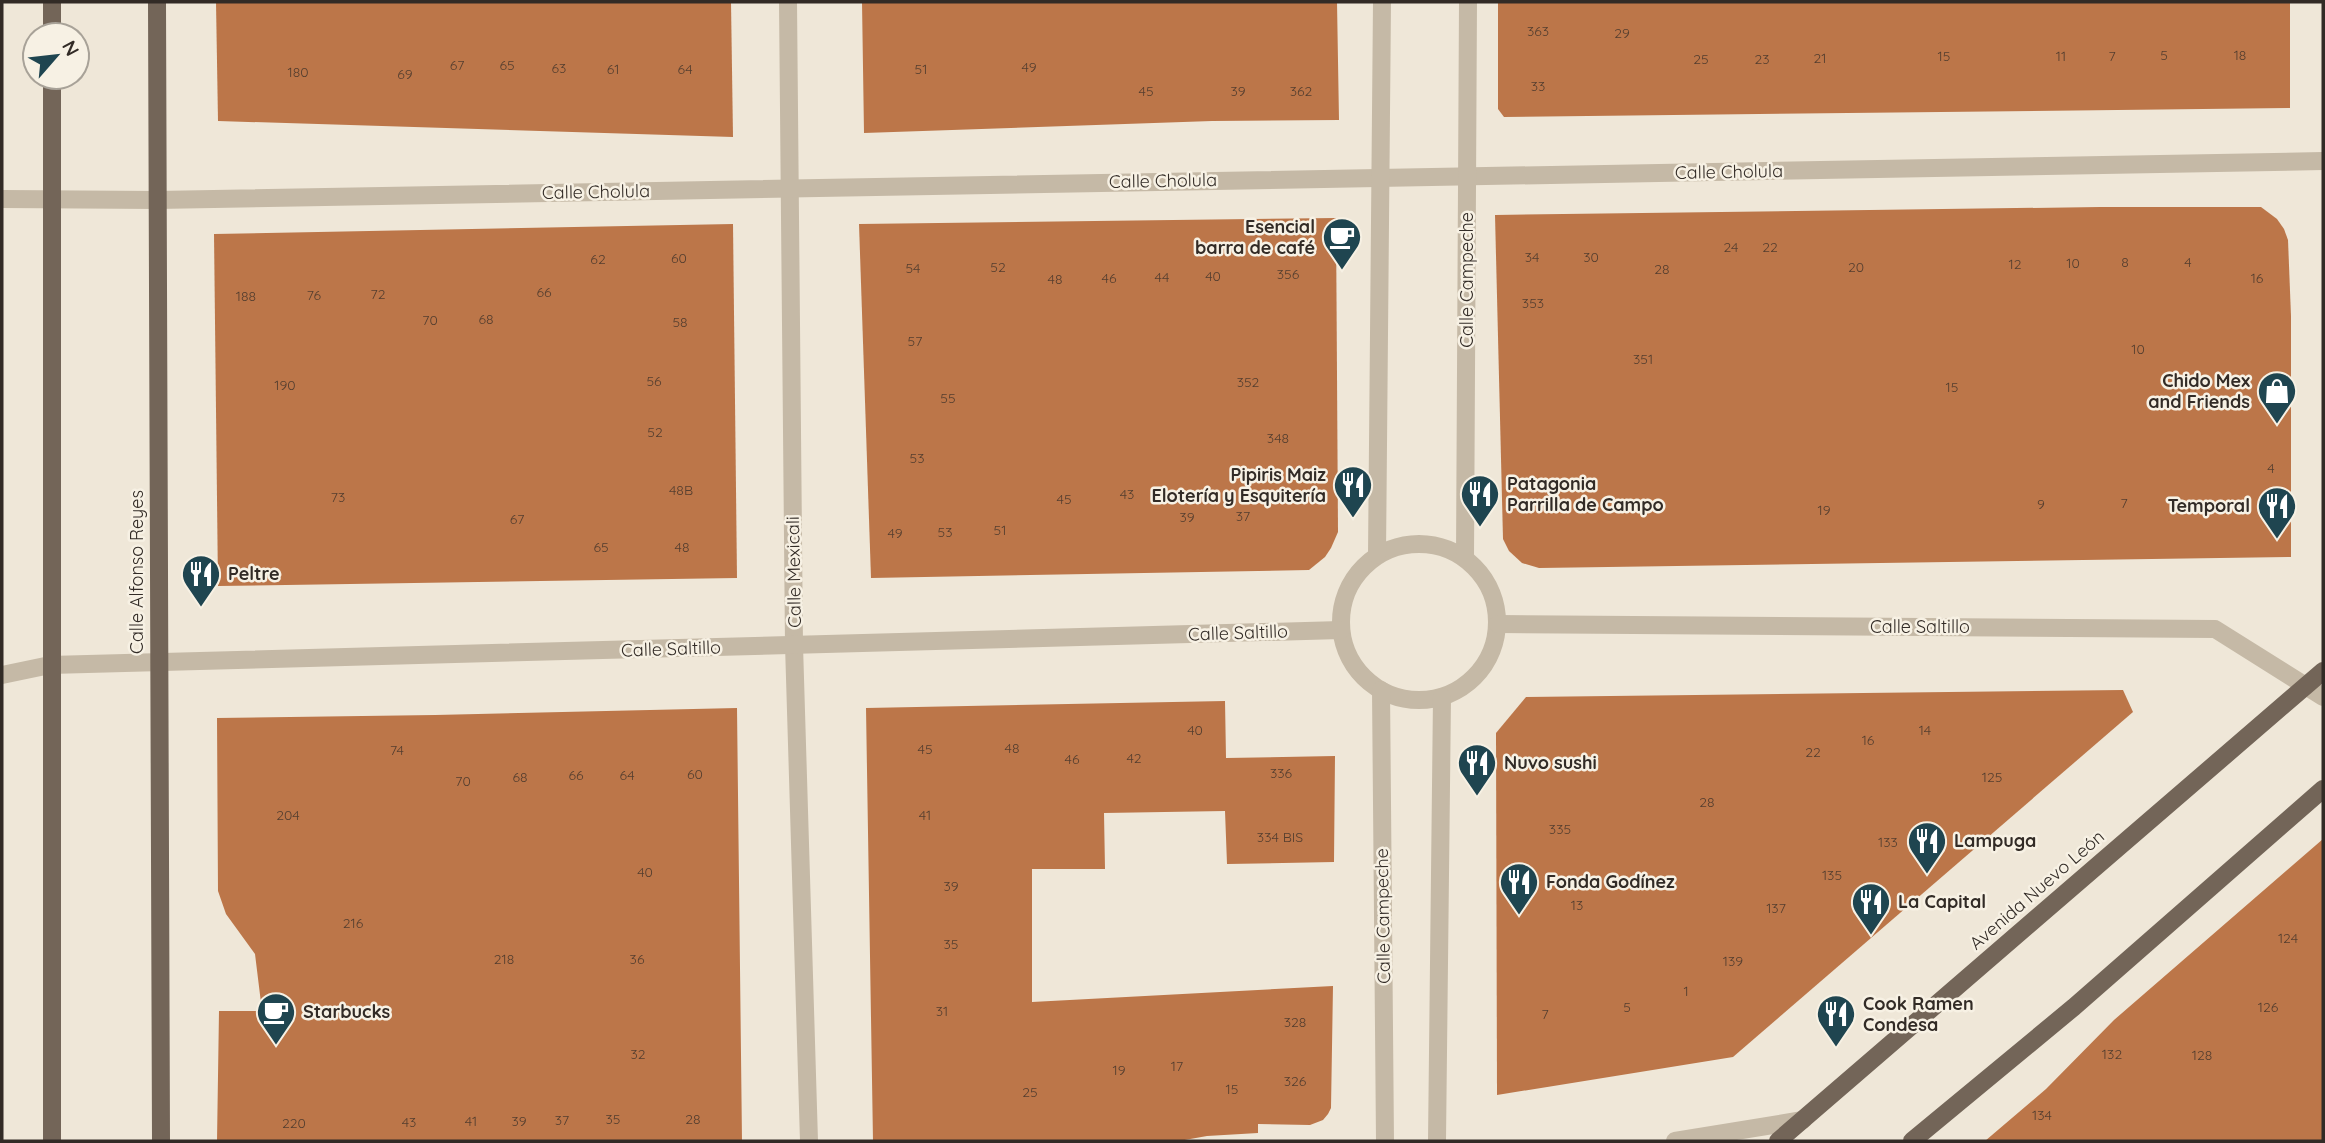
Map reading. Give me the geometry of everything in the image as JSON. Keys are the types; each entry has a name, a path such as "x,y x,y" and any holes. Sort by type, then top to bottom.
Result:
{"main road":[{"path":"52,2 52,21"},
{"name":"Calle Alfonso Reyes","path":"157,2 161,1141"},
{"path":"52,91 52,1141"},
{"name":"Avenida Nuevo León","path":"1778,1141 2323,671"},
{"path":"1912,1141 2074,1007 2323,789"}],"street":[{"name":"Calle Mexicali","path":"788,2 794,645 809,1141"},
{"path":"1377,555 1381,2"},
{"name":"Calle Campeche","path":"1465,558 1468,2"},
{"name":"Calle Cholula","path":"2,199 157,200 2323,161"},
{"path":"1421,543 1444,547 1465,558 1483,576 1494,599 1497,624 1493,648 1481,670 1464,687 1442,697 1421,700 1400,698 1381,690 1361,675 1348,654 1341,630 1341,608 1348,588 1360,569 1377,555 1398,546 1421,543"},
{"name":"Calle Saltillo","path":"1497,624 2215,629 2323,697"},
{"name":"Calle Saltillo","path":"2,675 50,665 1341,630"},
{"name":"Calle Campeche","path":"1381,690 1385,1141"},
{"path":"1437,1141 1442,697"},
{"path":"1675,1141 1803,1120"}],"building":[{"path":"216,2 731,2 733,137 218,121"},
{"path":"862,2 1337,2 1339,120 1212,121 864,133"},
{"path":"1498,2 2290,2 2290,108 1504,117 1498,109"},
{"path":"2261,207 2277,219 2284,229 2288,240 2291,316 2291,557 1539,568 1522,563 1509,551 1503,539 1495,215"},
{"path":"1336,218 1338,532 1325,557 1309,570 871,578 859,224"},
{"path":"733,224 737,578 218,586 214,234"},
{"path":"2123,690 2133,712 1733,1057 1497,1095 1496,733 1526,697"},
{"path":"1225,701 1226,758 1335,756 1334,862 1227,864 1225,811 1104,813 1105,869 1032,869 1032,1002 1333,986 1331,1108 1328,1114 1323,1120 1310,1125 1258,1124 1258,1133 1207,1136 1179,1141 873,1141 866,708"},
{"path":"737,708 742,1141 217,1141 219,1011 262,1011 255,954 226,914 218,891 217,718"},
{"path":"2323,839 2323,1141 1985,1141 2046,1089 2114,1020"}],"place":[{"name":"Esencial barra de café","path":"1342,271"},
{"name":"Chido Mex and Friends","path":"2277,425"},
{"name":"Pipiris Maiz Elotería y Esquitería","path":"1353,519"},
{"name":"Patagonia Parrilla de Campo","path":"1480,528"},
{"name":"Temporal","path":"2277,540"},
{"name":"Peltre","path":"201,608"},
{"name":"Nuvo sushi","path":"1477,797"},
{"name":"Lampuga","path":"1927,875"},
{"name":"Fonda Godínez","path":"1519,916"},
{"name":"La Capital","path":"1871,936"},
{"name":"Starbucks","path":"276,1046"},
{"name":"Cook Ramen Condesa","path":"1836,1048"}]}
